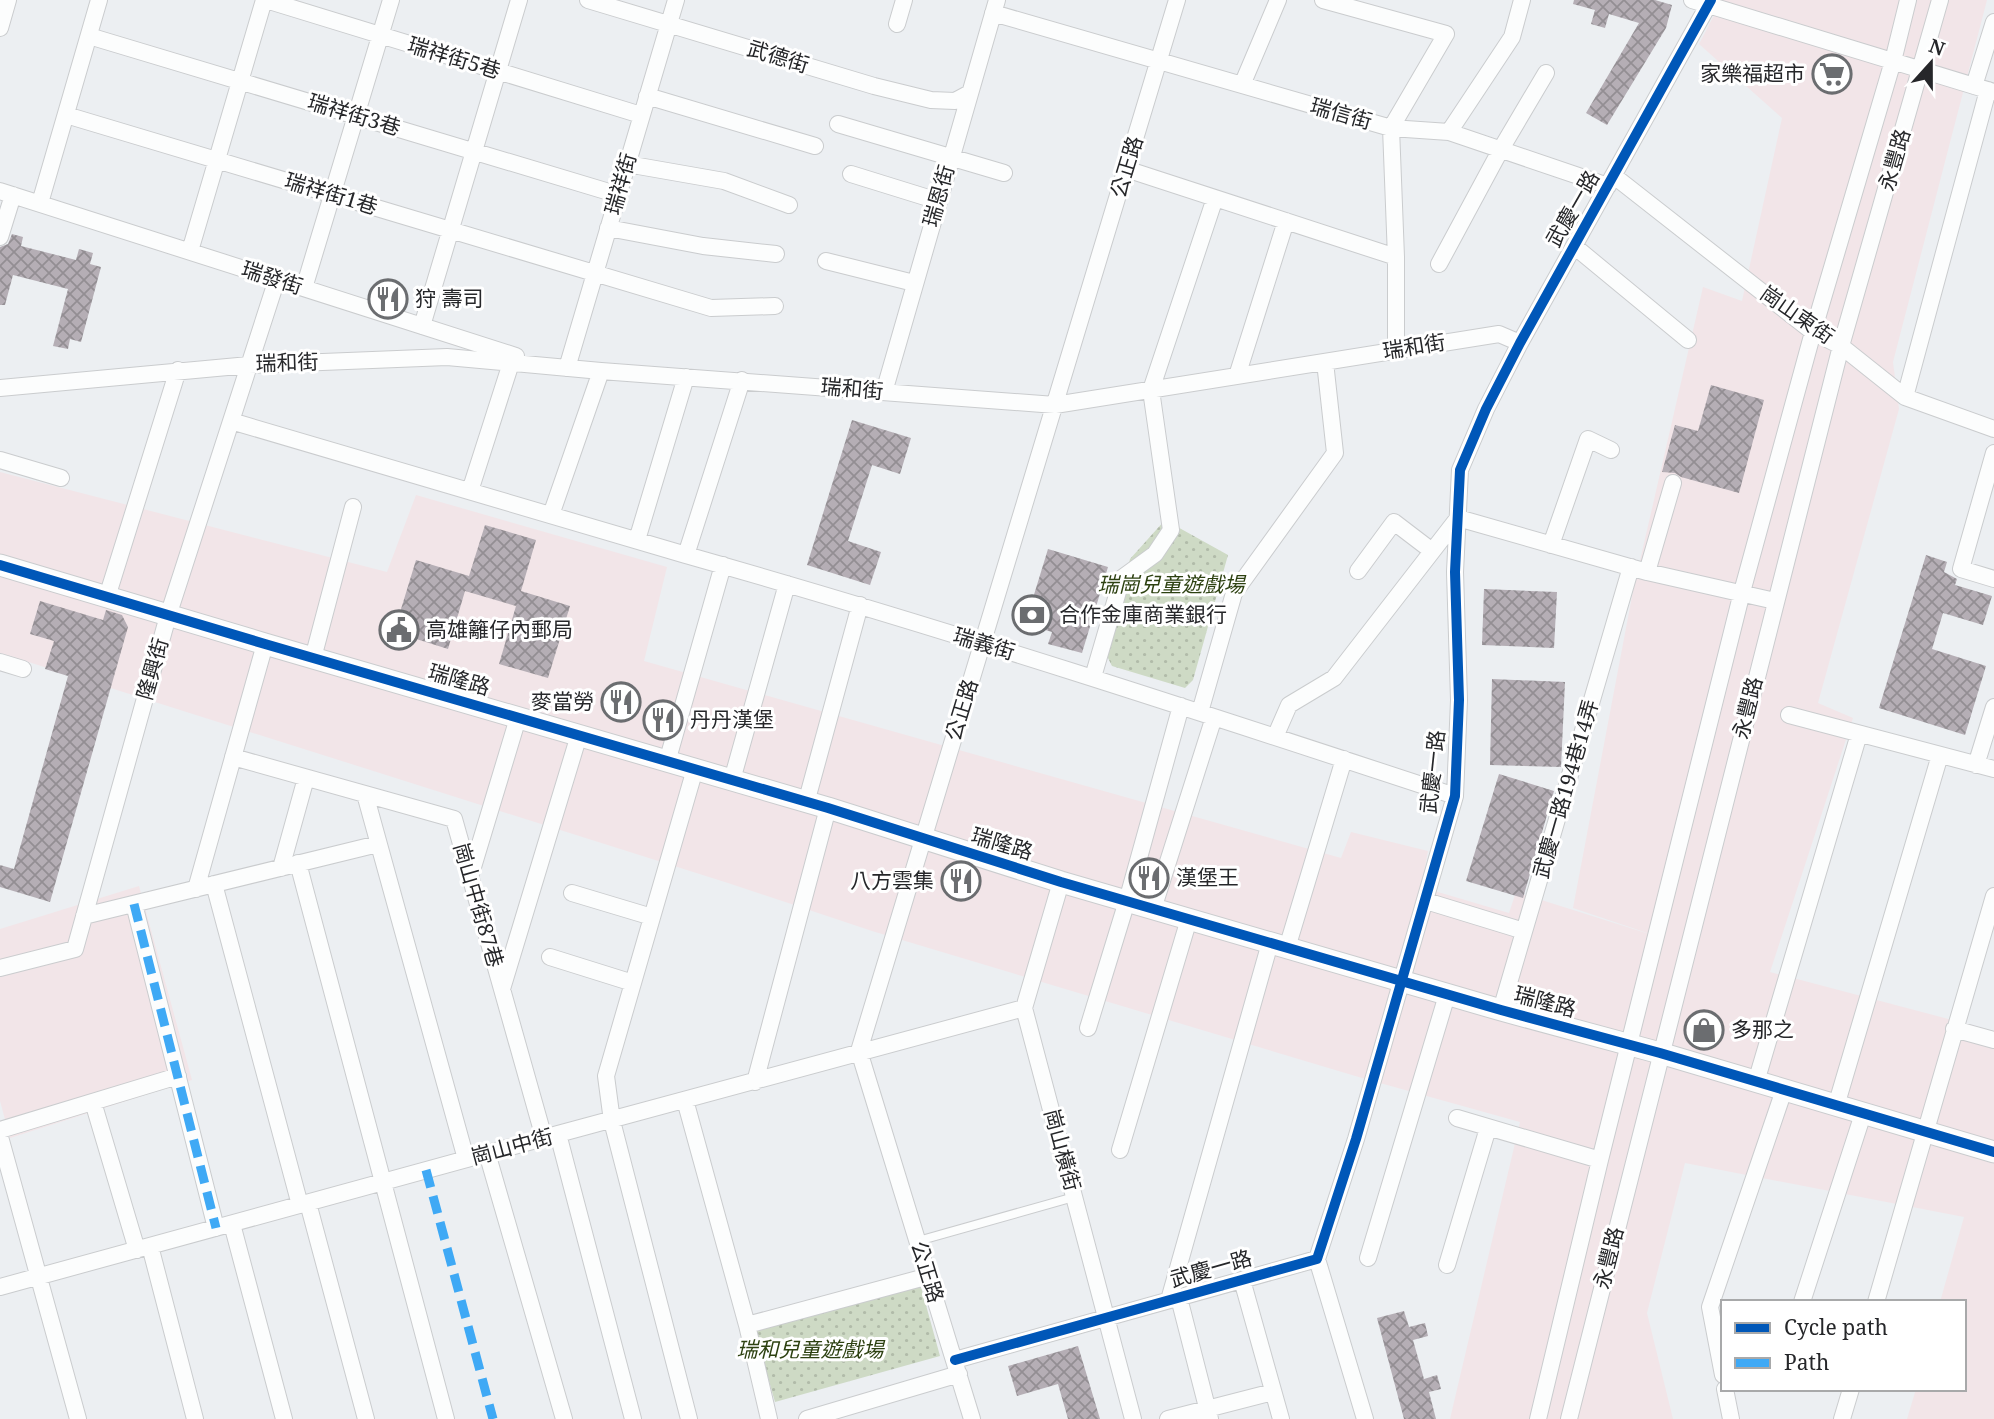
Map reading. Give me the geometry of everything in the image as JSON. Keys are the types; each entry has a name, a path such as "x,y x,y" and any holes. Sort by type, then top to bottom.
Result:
{"street":[{"path":"0,27 8,0"},
{"path":"40,203 99,0"},
{"path":"190,251 265,0"},
{"name":"瑞祥街5巷","path":"265,0 641,115"},
{"path":"304,288 391,0"},
{"path":"422,326 519,0"},
{"name":"武德街","path":"589,0 874,86 931,100 955,101 968,94"},
{"name":"瑞祥街","path":"567,368 676,0"},
{"path":"897,23 904,0"},
{"name":"公正路","path":"972,1419 859,1051 1177,0"},
{"path":"1242,85 1278,0"},
{"path":"1324,0 1446,34 1391,128"},
{"path":"1449,132 1512,37 1522,0"},
{"name":"永豐路","path":"1538,1419 1628,1045 1742,592 1908,0"},
{"name":"永豐路","path":"1569,1419 1841,346 1940,0"},
{"path":"1704,2 1985,89"},
{"name":"武慶一路","path":"807,1419 1106,1318 1317,1259 1356,1139 1455,796 1459,701 1455,572 1460,470 1486,409 1520,343 1611,181 1704,2"},
{"name":"瑞信街","path":"995,6 1158,61 1391,128 1396,350"},
{"name":"瑞恩街","path":"884,392 995,6"},
{"path":"1905,397 1985,89 1994,22"},
{"name":"瑞祥街3巷","path":"89,36 619,195"},
{"path":"1439,264 1501,149 1546,73"},
{"path":"648,96 815,146"},
{"name":"瑞祥街1巷","path":"66,115 712,308 775,306"},
{"path":"838,124 1003,173"},
{"name":"崗山東街","path":"1391,128 1449,132 1611,181 1813,332 1841,346 1905,397 1994,429"},
{"path":"627,164 724,181 789,205"},
{"path":"1126,169 1396,257"},
{"path":"851,174 938,201"},
{"path":"0,237 6,193"},
{"name":"瑞發街","path":"6,193 544,366"},
{"path":"1093,677 1122,578 1155,554 1171,530 1151,390 1215,198"},
{"path":"1237,376 1286,221"},
{"path":"608,228 703,246 776,254"},
{"path":"1574,246 1688,340"},
{"path":"826,261 914,283"},
{"name":"隆興街","path":"2,967 75,949 169,616 277,279"},
{"name":"瑞和街","path":"0,388 178,370 446,356 601,371 1055,405 1499,334 1520,343"},
{"path":"1153,909 1207,714 1234,593 1335,453 1325,362"},
{"path":"470,491 511,363"},
{"path":"107,597 178,370"},
{"path":"551,515 601,371"},
{"path":"637,540 686,377"},
{"path":"686,555 742,380"},
{"name":"瑞義街","path":"231,421 860,605 1093,677 1455,796"},
{"path":"1551,545 1588,439 1611,450"},
{"path":"1994,453 1961,569 1994,579"},
{"path":"0,460 61,478"},
{"name":"武慶一路194巷14弄","path":"1501,1010 1639,570 1673,483"},
{"path":"313,658 353,507"},
{"path":"1275,737 1289,705 1334,678 1458,518 1639,570 1775,601"},
{"path":"1358,571 1394,522 1432,551"},
{"name":"瑞隆路","path":"0,565 265,645 828,808 1061,882 1994,1152"},
{"path":"667,762 723,565"},
{"path":"732,780 787,584"},
{"path":"806,803 860,605"},
{"path":"197,889 265,645"},
{"path":"0,663 23,669"},
{"path":"1088,1028 1127,901 1181,706"},
{"path":"1976,765 1994,707"},
{"path":"1790,715 1994,769"},
{"path":"470,877 518,718"},
{"path":"1756,1082 1859,734"},
{"path":"502,989 579,736"},
{"path":"1836,1106 1940,755"},
{"name":"崗山中街87巷","path":"233,757 454,819 502,989 551,1136 633,1419"},
{"path":"1209,1414 1174,1299 1279,946 1344,759"},
{"path":"689,1419 612,1121 606,1076 695,769"},
{"path":"281,868 306,778"},
{"path":"365,794 466,1159"},
{"path":"754,1082 828,808"},
{"path":"84,916 377,844"},
{"path":"298,863 446,1419"},
{"path":"1024,1009 1061,882"},
{"path":"214,884 366,1419"},
{"path":"572,893 652,917"},
{"path":"1878,1300 1994,896"},
{"path":"1426,901 1524,931"},
{"path":"134,904 177,1076 284,1419"},
{"path":"1120,1150 1188,919"},
{"path":"0,950 2,967"},
{"path":"1978,950 1994,955"},
{"path":"550,957 633,983"},
{"path":"1367,1258 1447,995"},
{"name":"崗山中街","path":"0,1287 859,1051 1024,1009"},
{"name":"崗山橫街","path":"1024,1009 1133,1419"},
{"path":"1954,1029 1994,1040"},
{"path":"0,1130 177,1076"},
{"path":"1721,1365 1710,1307 1784,1090"},
{"path":"685,1100 747,1325 769,1419"},
{"path":"93,1102 143,1248 195,1419"},
{"path":"1803,1300 1863,1114"},
{"path":"1457,1118 1600,1160"},
{"path":"1447,1265 1488,1128"},
{"path":"0,1137 78,1419"},
{"path":"487,1153 564,1419"},
{"path":"1317,1259 1366,1419"},
{"path":"747,1325 929,1276"},
{"path":"1242,1280 1281,1419"},
{"path":"1725,1391 1731,1419"},
{"path":"1842,1419 1850,1391"},
{"path":"1168,1419 1209,1414 1273,1392"}],"lane":[{"path":"918,1241 1074,1197"}],"shaded area":[{"path":"1722,0 1987,0 1893,362 1899,409 1818,703 1853,718 1770,972 1994,1031 1994,1419 1907,1419 1915,1391 1966,1391 1966,1300 1941,1300 1964,1217 1685,1163 1647,1313 1673,1419 1450,1419 1520,1122 1362,1078 872,931 0,653 0,472 387,572 416,495 667,567 644,661 1341,858 1351,832 1428,851 1421,887 1509,913 1516,892 1662,938 1573,908 1633,591 1703,287 1742,301 1782,118 1699,44"},
{"path":"139,886 192,1080 10,1138 0,1101 0,929"}],"green space":[{"name":"瑞崗兒童遊戲場","path":"1165,520 1228,555 1193,680 1185,688 1112,666 1107,656 1130,559"},
{"name":"瑞和兒童遊戲場","path":"918,1276 940,1356 775,1402 752,1322"}],"building":[{"path":"1574,0 1655,0 1672,5 1666,28 1607,125 1586,113 1639,23 1609,14 1605,28 1591,24 1595,10 1573,4"},
{"path":"12,234 23,237 21,246 76,260 79,249 93,253 90,264 101,267 81,342 70,339 68,349 53,346 68,289 13,275 5,305 0,305 0,247 8,244"},
{"path":"1711,385 1764,400 1739,493 1675,473 1662,472 1675,425 1698,431"},
{"path":"852,420 911,438 900,474 872,465 848,541 881,552 870,585 807,565"},
{"path":"485,525 536,540 521,591 570,606 548,678 499,664 516,606 465,591 448,649 394,632 416,560 469,576"},
{"path":"1048,549 1108,567 1082,653 1048,644 1052,632 1025,624"},
{"path":"1926,555 1947,562 1944,572 1957,579 1955,585 1992,596 1983,625 1943,613 1932,649 1986,666 1965,735 1879,708"},
{"path":"1484,589 1557,592 1554,648 1482,645"},
{"path":"40,601 103,620 106,610 122,615 128,627 50,902 0,887 0,865 14,869 68,676 45,669 54,641 30,634"},
{"path":"1492,679 1565,682 1561,767 1490,765"},
{"path":"1499,774 1554,791 1523,898 1466,881"},
{"path":"1404,1311 1409,1327 1425,1323 1428,1336 1413,1340 1424,1379 1437,1375 1441,1389 1429,1392 1436,1419 1404,1419 1377,1318"},
{"path":"1078,1346 1100,1419 1068,1419 1058,1384 1017,1396 1008,1366"}],"marked path":[{"path":"134,904 216,1228"},
{"path":"426,1170 493,1419"}],"cycle path":[{"path":"955,1360 1317,1259 1356,1139 1455,796 1459,700 1455,572 1460,470 1486,409 1520,343 1711,0"},
{"path":"0,565 828,808 1061,882 1501,1010 1660,1053 1994,1152"}],"place":[{"name":"家樂福超市","path":"1832,74"},
{"name":"狩 壽司","path":"388,299"},
{"name":"合作金庫商業銀行","path":"1032,615"},
{"name":"高雄籬仔內郵局","path":"399,630"},
{"name":"麥當勞","path":"621,702"},
{"name":"丹丹漢堡","path":"663,720"},
{"name":"漢堡王","path":"1149,878"},
{"name":"八方雲集","path":"961,881"},
{"name":"多那之","path":"1704,1030"}]}
